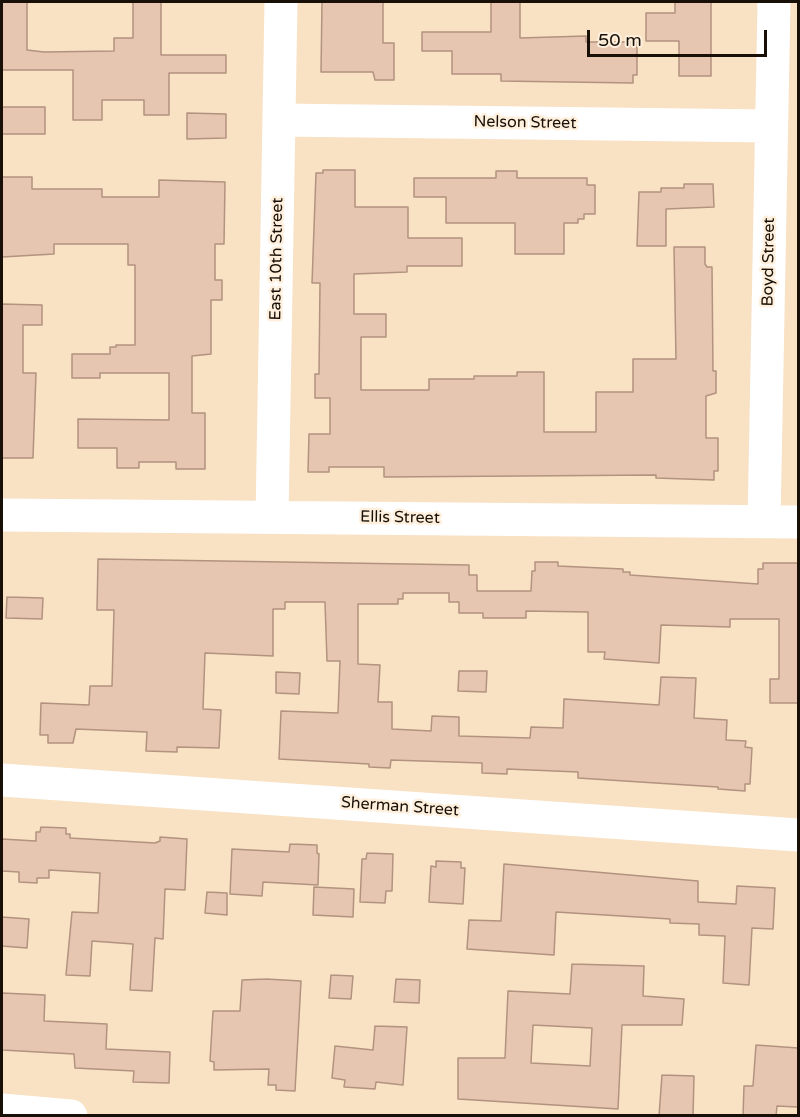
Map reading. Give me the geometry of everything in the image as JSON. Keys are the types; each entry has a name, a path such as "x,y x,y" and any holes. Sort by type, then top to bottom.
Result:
{"street":[{"name":"East 10th Street","path":"272,517 281,2"},
{"name":"Boyd Street","path":"764,522 774,2"},
{"name":"Nelson Street","path":"279,120 771,126"},
{"name":"Ellis Street","path":"2,514 798,522"},
{"name":"Sherman Street","path":"2,780 798,835"},
{"path":"2,1110 71,1116"}],"building":[{"path":"2,2 27,2 27,50 44,52 114,51 114,38 133,38 133,2 161,2 161,55 226,55 226,73 169,73 169,115 144,115 144,100 102,100 102,120 73,120 73,70 2,70"},
{"path":"322,2 383,2 383,43 394,43 394,80 375,80 373,72 321,72"},
{"path":"491,2 520,2 520,38 586,36 586,42 637,42 637,75 633,75 633,83 501,81 501,74 452,74 452,51 422,51 422,32 491,32"},
{"path":"675,2 711,2 711,76 679,76 679,41 646,41 646,13 675,13"},
{"path":"2,107 45,107 45,134 2,134"},
{"path":"187,113 226,114 226,138 187,139"},
{"path":"323,170 355,170 355,207 408,207 408,238 462,238 462,266 407,266 407,272 354,274 354,314 386,314 386,337 361,337 361,390 429,390 429,379 474,379 474,376 517,376 517,372 544,372 544,432 596,432 596,392 633,392 633,359 676,359 674,247 705,247 705,264 707,267 712,267 713,371 716,371 716,393 706,396 706,438 718,438 718,471 714,471 714,480 656,478 656,475 384,477 384,467 329,467 329,472 308,472 309,434 330,434 330,398 315,398 315,374 319,374 320,283 312,283 316,173 323,173"},
{"path":"496,171 517,171 517,178 587,178 587,185 595,185 595,214 584,214 584,219 578,219 578,223 564,223 564,254 515,254 515,223 446,223 446,197 414,197 414,178 496,178"},
{"path":"2,177 32,177 32,189 102,189 102,197 159,197 159,180 225,182 224,244 215,244 215,280 222,280 222,300 211,300 211,354 192,356 192,413 205,413 205,469 176,469 176,462 139,462 139,468 117,468 117,448 78,448 78,419 169,420 169,373 100,373 100,378 72,378 72,354 110,354 110,347 135,345 135,265 128,265 128,244 54,244 54,254 2,257"},
{"path":"684,184 713,184 714,207 666,209 666,246 637,246 639,192 661,192 661,188 684,188"},
{"path":"2,304 42,305 42,325 23,325 23,373 36,373 33,458 2,458"},
{"path":"98,559 469,565 469,575 477,575 477,591 531,591 535,562 558,562 558,566 623,569 623,572 630,572 630,575 758,584 758,569 763,569 763,563 798,563 798,703 770,703 770,679 779,679 779,619 730,619 730,627 661,625 659,663 604,659 605,652 588,652 588,612 526,611 526,618 483,618 483,613 459,613 459,602 449,602 449,593 403,593 403,599 398,599 398,604 358,604 358,664 380,665 378,702 392,702 392,729 431,731 432,716 459,717 459,736 530,738 531,727 563,728 564,699 659,705 661,677 696,678 694,718 727,720 726,740 746,741 745,747 752,748 750,784 745,784 745,791 718,789 718,787 578,778 578,772 507,769 507,774 482,773 482,763 391,760 390,768 369,767 369,764 279,759 281,711 338,713 340,661 327,661 325,602 285,602 285,609 273,609 273,656 205,653 203,709 221,710 219,748 177,747 177,752 146,751 147,732 76,729 73,743 48,743 48,735 40,735 41,703 89,705 90,686 112,686 114,610 97,610"},
{"path":"7,597 43,598 42,619 6,618"},
{"path":"459,671 487,671 486,692 458,691"},
{"path":"276,672 300,673 299,694 276,693"},
{"path":"41,827 66,828 66,834 70,834 70,838 155,843 160,841 160,837 187,839 185,890 165,889 163,939 155,938 152,991 130,990 133,944 92,941 90,976 66,975 72,912 98,913 100,873 49,870 49,878 37,878 37,883 19,882 19,872 2,871 2,839 36,841 36,832 40,832"},
{"path":"290,844 317,845 318,885 263,882 262,896 230,894 232,849 289,852"},
{"path":"367,853 393,854 392,891 386,891 385,903 360,902 362,859 366,859"},
{"path":"436,861 461,862 461,868 465,868 463,904 429,902 431,866 436,867"},
{"path":"504,864 698,881 698,902 736,904 737,886 775,888 773,929 752,928 749,985 723,983 725,936 699,935 699,924 670,923 670,919 556,912 554,955 467,949 469,920 501,921"},
{"path":"314,887 354,889 353,917 313,915"},
{"path":"207,892 227,893 227,915 205,913"},
{"path":"2,917 29,919 27,948 2,946"},
{"path":"572,964 644,966 643,996 684,999 682,1025 622,1025 618,1109 458,1099 458,1058 505,1058 508,991 570,994","holes":["533,1025 592,1028 590,1066 531,1063"]},
{"path":"331,975 353,976 351,999 329,998"},
{"path":"396,979 420,980 419,1003 394,1002"},
{"path":"242,980 301,981 295,1091 276,1090 276,1085 268,1085 269,1069 214,1070 214,1062 210,1061 213,1011 240,1011"},
{"path":"2,993 45,995 44,1021 107,1024 106,1049 170,1052 169,1083 133,1082 134,1071 75,1068 74,1054 2,1050"},
{"path":"375,1026 407,1027 403,1085 376,1082 375,1089 344,1087 345,1080 332,1078 335,1046 373,1050"},
{"path":"756,1045 798,1048 798,1107 777,1106 776,1116 743,1116 744,1086 753,1086"},
{"path":"662,1075 694,1076 693,1116 659,1116"}]}
